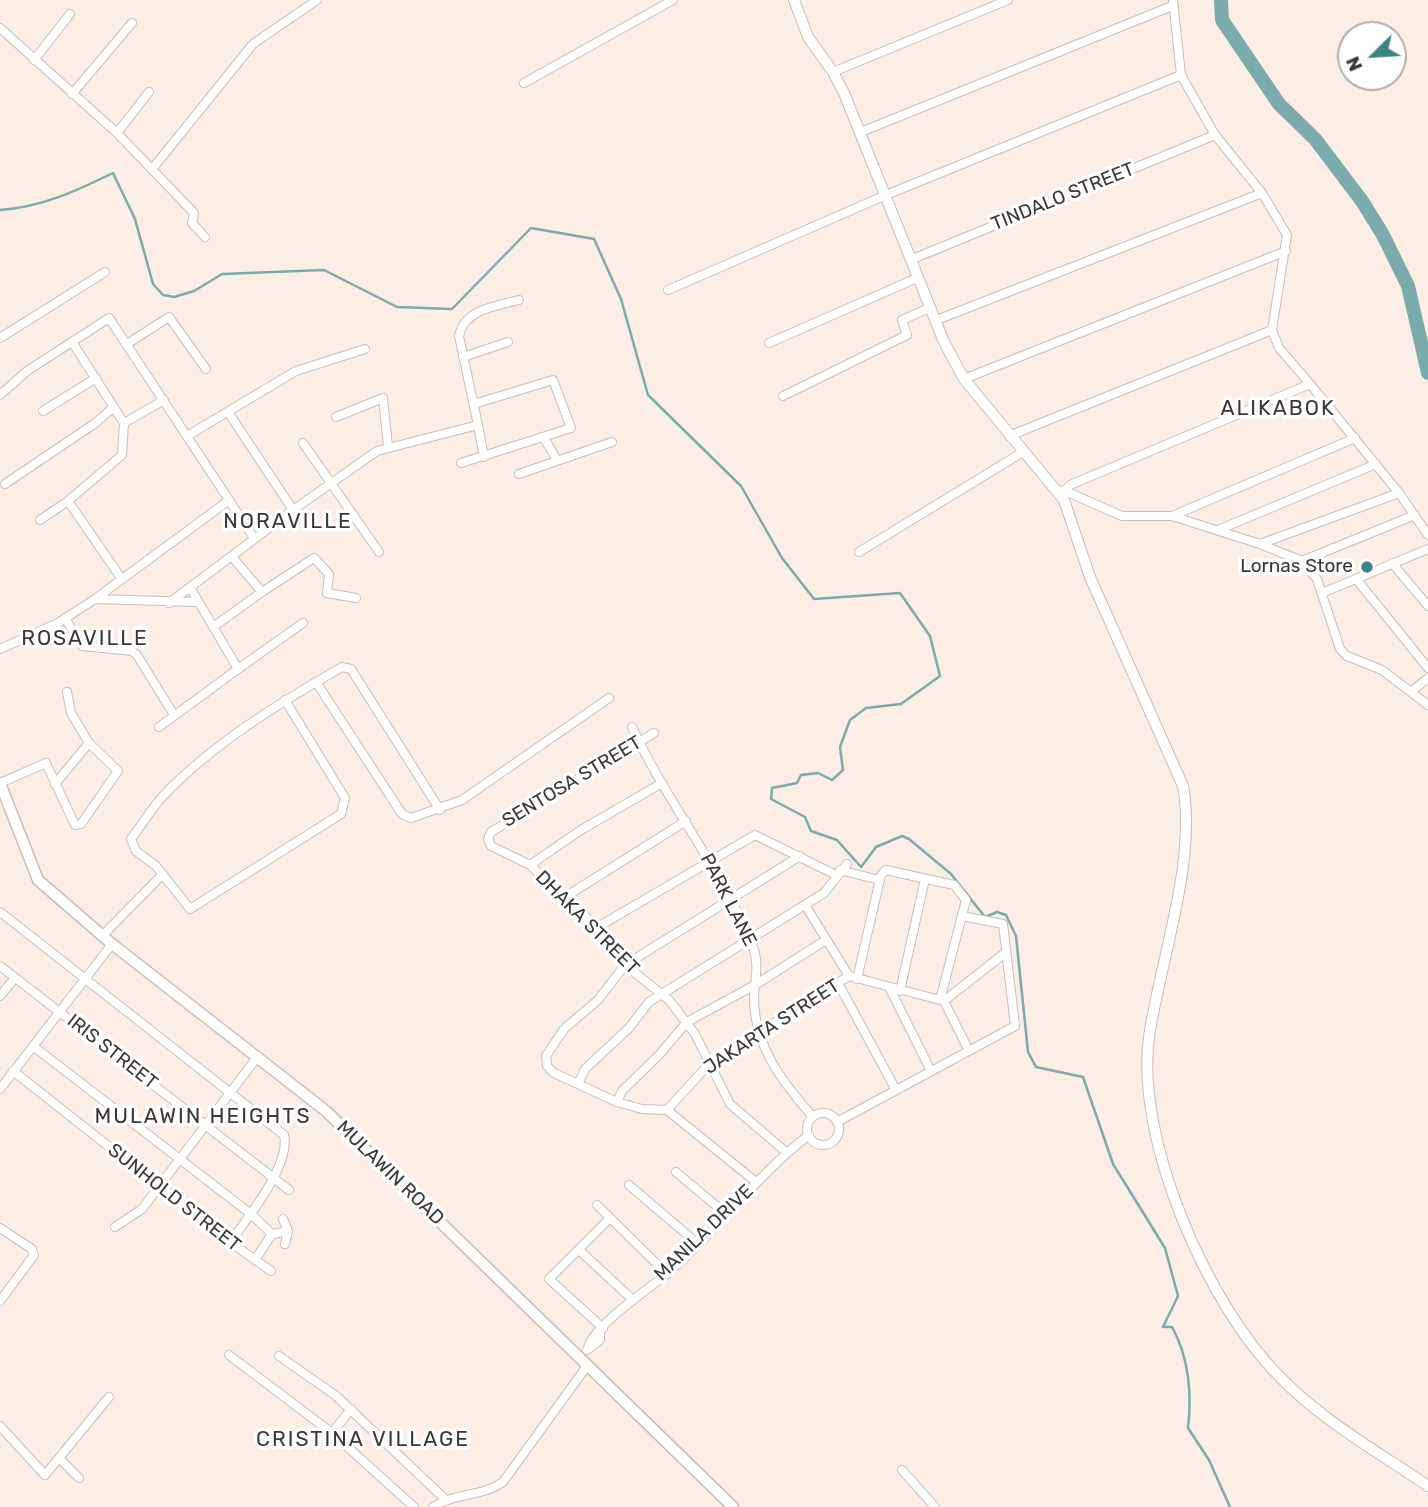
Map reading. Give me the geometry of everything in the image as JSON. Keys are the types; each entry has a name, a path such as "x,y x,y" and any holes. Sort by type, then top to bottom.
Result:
{"main road":[{"name":"MULAWIN ROAD","path":"0,783 38,880 112,944 326,1111 733,1507"}],"street":[{"path":"153,168 253,44 317,0"},
{"path":"524,83 673,0"},
{"path":"794,0 808,37 834,72 886,195 934,321 964,379 1009,436 1062,493 1090,576 1174,761 1187,807 1178,888 1149,1039 1146,1085 1159,1149 1175,1198 1218,1292 1277,1375 1301,1397 1428,1486"},
{"path":"834,72 1009,0"},
{"path":"860,132 1172,3 1181,75 1215,135 1262,193 1281,220 1287,235 1272,330 1279,348 1377,464 1428,535"},
{"path":"34,60 70,14"},
{"path":"72,94 132,23"},
{"path":"0,28 153,168 194,213 192,223 205,237"},
{"path":"668,290 886,195 1181,75"},
{"path":"117,133 149,92"},
{"name":"TINDALO STREET","path":"911,260 1215,135"},
{"path":"934,321 1262,193"},
{"path":"964,379 1286,251"},
{"path":"0,338 104,272"},
{"path":"769,343 917,278"},
{"path":"484,457 459,336 466,319 479,311 519,300"},
{"path":"783,396 907,335 902,320 929,308"},
{"path":"127,344 169,317 206,369"},
{"path":"0,395 27,370 109,318 254,538"},
{"path":"1009,436 1272,330"},
{"path":"40,520 122,455 124,423 72,342"},
{"path":"463,357 508,342"},
{"path":"187,436 296,371 365,349"},
{"path":"43,411 96,378"},
{"path":"461,463 571,428 553,380 474,404"},
{"path":"1062,493 1310,384"},
{"path":"335,417 383,393 388,446"},
{"path":"124,423 164,400"},
{"path":"5,484 94,424 114,407"},
{"path":"228,412 293,510"},
{"path":"169,603 233,558 254,538 293,510 388,446 478,425"},
{"path":"544,438 557,460"},
{"path":"1172,516 1354,438"},
{"path":"520,474 612,442"},
{"path":"303,443 379,552"},
{"path":"859,552 1023,452"},
{"path":"1217,530 1377,464"},
{"path":"1261,544 1399,492"},
{"path":"1062,493 1122,516 1172,516 1261,544 1302,561 1317,579 1340,649 1347,656 1382,670 1428,705"},
{"path":"68,500 121,578"},
{"path":"0,649 65,618 95,599 228,500"},
{"path":"1302,561 1415,515"},
{"path":"1322,593 1428,549"},
{"path":"233,558 262,592"},
{"path":"213,627 314,558 329,574 327,593 356,598"},
{"path":"1392,563 1428,606"},
{"path":"1357,580 1428,668"},
{"path":"191,589 238,669"},
{"path":"95,599 198,602"},
{"path":"65,618 82,646 132,651 137,655 174,715"},
{"path":"159,727 303,622"},
{"path":"285,700 345,798 341,814 190,909 163,874 136,850 131,839 162,797 177,783 268,710 285,700 342,667 351,669 440,810"},
{"path":"1412,691 1428,678"},
{"path":"316,682 402,814 411,818 440,810 462,800 609,698"},
{"path":"0,783 46,763 75,825 81,824 118,771 89,743 71,713 67,692"},
{"name":"PARK LANE","path":"632,727 732,900 750,939 758,970 755,985 759,1031 778,1076 813,1117"},
{"name":"SENTOSA STREET","path":"491,832 654,733"},
{"path":"55,783 89,743"},
{"path":"530,865 581,830 662,783"},
{"path":"565,897 686,821"},
{"name":"DHAKA STREET","path":"491,832 488,839 491,846 530,865 596,928 625,965 660,993 687,1022 730,1104 786,1152"},
{"path":"596,928 755,835 800,856 879,880"},
{"path":"756,1182 667,1110 642,1109 617,1102 554,1073 547,1066 545,1056 550,1045 598,1000 625,965 800,856"},
{"path":"578,1084 584,1069 629,1028 642,1010 660,993 824,893 841,870"},
{"path":"853,977 879,880 886,870 954,885 966,900 942,1000 968,1051"},
{"path":"103,935 163,874"},
{"path":"900,991 925,879"},
{"name":"JAKARTA STREET","path":"805,905 853,977 890,989 942,1000"},
{"path":"0,912 284,1135 285,1142 274,1177 230,1242"},
{"path":"837,1122 1015,1026 1003,924 962,916"},
{"path":"617,1102 622,1091 660,1054 687,1022 755,985 826,940"},
{"path":"0,1089 112,944"},
{"path":"942,1000 1005,953"},
{"name":"IRIS STREET","path":"0,966 289,1190"},
{"name":"JAKARTA STREET","path":"667,1110 709,1064 838,982 853,977"},
{"path":"0,996 15,978"},
{"path":"838,982 896,1090"},
{"path":"890,989 931,1071"},
{"path":"33,1046 251,1214 272,1234"},
{"path":"115,1227 142,1209 178,1158 258,1056"},
{"name":"SUNHOLD STREET","path":"13,1071 230,1242 271,1271"},
{"path":"826,1113 837,1122 838,1132 829,1143 815,1142 808,1135 808,1125 813,1117 826,1113"},
{"name":"MANILA DRIVE","path":"445,1499 494,1489 502,1482 583,1363 589,1341 632,1299 667,1274 786,1152 808,1135"},
{"path":"676,1172 726,1214"},
{"path":"629,1185 698,1244"},
{"path":"597,1205 667,1274"},
{"path":"283,1219 288,1231 285,1244"},
{"path":"602,1330 549,1279 609,1219"},
{"path":"0,1228 32,1249 34,1255 0,1301"},
{"path":"255,1261 272,1234 288,1231"},
{"path":"579,1250 632,1299"},
{"path":"229,1355 332,1433 414,1507"},
{"path":"279,1356 335,1395 445,1499 433,1507"},
{"path":"0,1426 45,1475 109,1397"},
{"path":"332,1433 351,1409"},
{"path":"59,1458 79,1478"},
{"path":"902,1470 935,1507"}],"waterway":[{"path":"1221,0 1222,20 1279,104 1315,139 1362,201 1383,235 1408,286 1428,373"},
{"path":"0,210 44,202 113,173 135,219 153,284 163,295 174,297 194,291 222,274 324,270 397,307 452,309 531,228 594,239 621,299 648,395 741,486 782,558 814,599 900,593 930,636 940,676 901,704 866,708 850,720 840,747 843,770 832,780 818,773 801,775 797,783 772,788 771,799 805,817 811,831 837,840 861,867 876,847 902,836 909,839 951,874 985,917 997,912 1006,915 1016,936 1028,1052 1036,1067 1083,1077 1113,1164 1165,1248 1178,1296 1163,1327 1172,1327 1186,1363 1190,1403 1188,1428 1209,1460 1230,1507"}],"place":[{"name":"Lornas Store","path":"1367,567"}],"district":[{"name":"ALIKABOK","path":"1278,409"},
{"name":"NORAVILLE","path":"288,522"},
{"name":"ROSAVILLE","path":"85,639"},
{"name":"MULAWIN HEIGHTS","path":"203,1117"},
{"name":"CRISTINA VILLAGE","path":"363,1440"}]}
